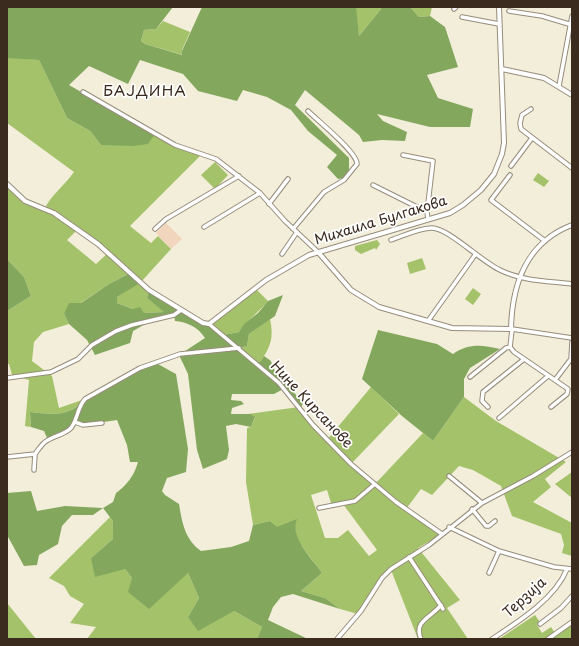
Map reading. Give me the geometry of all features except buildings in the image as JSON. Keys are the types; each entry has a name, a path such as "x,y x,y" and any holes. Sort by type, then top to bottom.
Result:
{"street":[{"name":"Михаила Булгакова","path":"209,324 276,273 300,259 318,252 450,213 463,206 481,190 494,174 501,158 504,143 499,7"},
{"path":"509,10 542,16 571,24"},
{"path":"559,86 572,16"},
{"path":"462,17 500,24"},
{"path":"502,69 539,76 559,86 572,95"},
{"path":"83,92 176,145 213,158 239,176 260,193 293,229 318,252 346,286 367,301 386,309 456,328 511,329 572,338"},
{"path":"531,109 523,113 520,123 523,131 572,168"},
{"path":"293,229 324,192 344,180 358,164 357,160 349,150 308,111"},
{"path":"511,166 532,138"},
{"path":"403,155 433,161 427,212 428,220"},
{"path":"510,175 491,200 545,241"},
{"path":"155,229 166,219 239,176"},
{"path":"269,204 288,179"},
{"name":"Нине Кирсанове","path":"7,184 25,201 54,213 98,244 146,288 203,323 209,324 239,348 279,382 327,440 351,464 375,484 442,534"},
{"path":"373,185 427,212"},
{"path":"204,227 260,193"},
{"path":"551,407 568,392 568,389 523,360 510,347 514,294 519,277 535,251 545,241 559,231 572,225"},
{"path":"391,240 421,230 435,229 448,235 496,269 519,277 572,284"},
{"path":"282,254 297,232"},
{"path":"428,321 475,255"},
{"path":"7,378 51,372 78,359 92,345 116,331 132,324 174,315 181,310"},
{"path":"555,380 572,359 572,342"},
{"path":"470,377 506,348 510,347"},
{"path":"34,470 35,454 48,440 63,434 75,422 80,406 85,399 140,368 180,354 239,348"},
{"path":"488,407 482,401 483,392 523,360"},
{"path":"499,418 548,376"},
{"path":"75,422 83,426 102,423"},
{"path":"337,639 361,611 382,578 409,557 429,545 472,509 533,476 572,452"},
{"path":"7,457 35,454"},
{"path":"449,476 482,503"},
{"path":"319,508 356,501 375,484"},
{"path":"472,509 486,526 489,526 495,521"},
{"path":"449,527 499,551 572,570"},
{"path":"489,573 499,551"},
{"path":"409,557 442,607 419,625 418,633 421,639"},
{"name":"Терзија","path":"492,639 523,618 544,600 567,569"},
{"path":"540,624 561,608 572,596"},
{"path":"548,639 572,622"}],"shaded area":[{"path":"166,223 182,239 171,249 156,233"}],"green space":[{"path":"7,7 173,7 156,29 144,30 141,41 145,44 182,55 182,51 202,7 356,7 359,36 381,9 380,7 410,7 419,17 430,16 445,27 458,67 427,75 438,98 473,109 470,127 430,127 377,114 383,121 407,132 405,141 382,140 363,142 359,135 305,90 295,105 349,158 349,170 344,178 338,179 327,167 337,155 308,131 291,110 267,97 243,90 237,101 198,91 183,74 140,60 128,84 89,66 69,85 155,134 148,144 133,146 101,145 90,131 67,118 39,60 7,58"},
{"path":"355,7 380,7 381,9 359,36"},
{"path":"410,7 432,7 430,16 419,17"},
{"path":"163,21 190,32 182,50 183,55 145,44 141,41 144,30 156,29"},
{"path":"7,57 39,60 67,118 90,131 101,145 155,134 176,145 201,155 130,226 151,243 158,236 171,249 140,283 149,290 147,298 165,312 144,313 117,303 117,297 126,291 130,273 109,284 64,314 69,324 43,332 34,342 32,361 52,376 59,408 85,399 79,405 66,412 52,414 30,412 31,427 25,426 29,380 12,375 9,364 7,364 7,311 31,296 24,277 7,259 7,185 25,201 44,210 50,200 74,172 7,123","holes":["77,230 108,253 96,264 67,240"]},
{"path":"215,162 228,175 215,189 201,175"},
{"path":"538,173 549,181 544,187 533,180"},
{"path":"377,240 380,244 376,250 375,248 361,254 355,250 355,246"},
{"path":"422,258 426,269 410,274 407,263"},
{"path":"7,259 24,277 31,296 7,311"},
{"path":"130,273 140,283 117,297 117,303 133,309 140,307 144,313 164,312 147,298 149,290 223,335 239,332 244,324 258,313 268,301 283,295 275,316 249,334 247,346 239,348 256,362 260,362 264,356 271,361 273,368 303,403 301,408 308,417 285,388 274,394 232,394 231,400 241,401 244,404 232,408 231,414 250,414 255,417 251,427 236,424 226,426 229,450 227,459 203,469 197,450 188,374 179,355 205,338 202,334 192,326 175,321 174,315 156,318 133,331 130,343 95,355 87,340 69,324 64,314 69,303 81,303 109,284"},
{"path":"255,288 268,301 239,332 223,335 209,324"},
{"path":"473,288 481,294 473,305 465,299"},
{"path":"270,319 272,331 271,342 260,362 256,362 239,348 247,346 249,334"},
{"path":"378,330 437,344 453,354 459,350 476,346 500,349 470,368 464,379 464,397 433,441 402,416 362,379"},
{"path":"156,363 176,374 188,449 186,472 167,478 162,491 165,495 179,504 183,524 191,542 201,551 231,547 249,541 253,525 270,521 277,527 297,519 295,526 299,540 322,573 301,591 325,598 340,609 293,594 281,597 273,607 268,620 308,639 257,639 262,627 234,611 198,631 188,617 199,598 188,573 149,609 128,592 132,578 125,569 95,577 91,558 113,539 113,521 103,508 113,502 116,493 124,487 132,476 138,462 130,462 127,445 117,420 83,425 75,422 70,429 48,440 44,431 31,427 30,412 52,414 66,412 79,405 85,399 140,368"},
{"path":"371,387 399,414 351,464 375,484 423,433 433,441 464,397 496,421 566,462 545,479 551,487 533,502 572,523 572,556 562,553 564,545 561,534 512,516 501,486 473,470 459,466 432,495 421,489 406,509 442,534 418,548 460,600 447,608 468,639 418,639 391,570 378,585 358,614 340,609 325,598 301,591 322,573 295,537 294,525 277,528 270,521 253,525 246,482 247,428 251,427 255,418 248,414 299,407 327,440","holes":["327,490 332,506 343,504 377,550 369,556 348,530 338,538 325,538 311,495"]},
{"path":"572,472 572,498 555,484"},
{"path":"31,491 37,511 65,506 103,508 93,515 72,515 62,526 58,544 39,555 37,565 24,566 7,535 7,493"},
{"path":"110,517 113,521 113,539 91,558 125,569 132,578 188,573 199,598 188,617 234,611 262,627 257,639 87,639 96,627 70,623 84,604 70,596 64,586 49,578"},
{"path":"7,603 36,639 7,638"},
{"path":"535,615 540,622 537,625 542,633 551,627 555,633 572,622 572,639 499,639"}],"district":[{"name":"БАЈДИНА","path":"145,92"}]}
